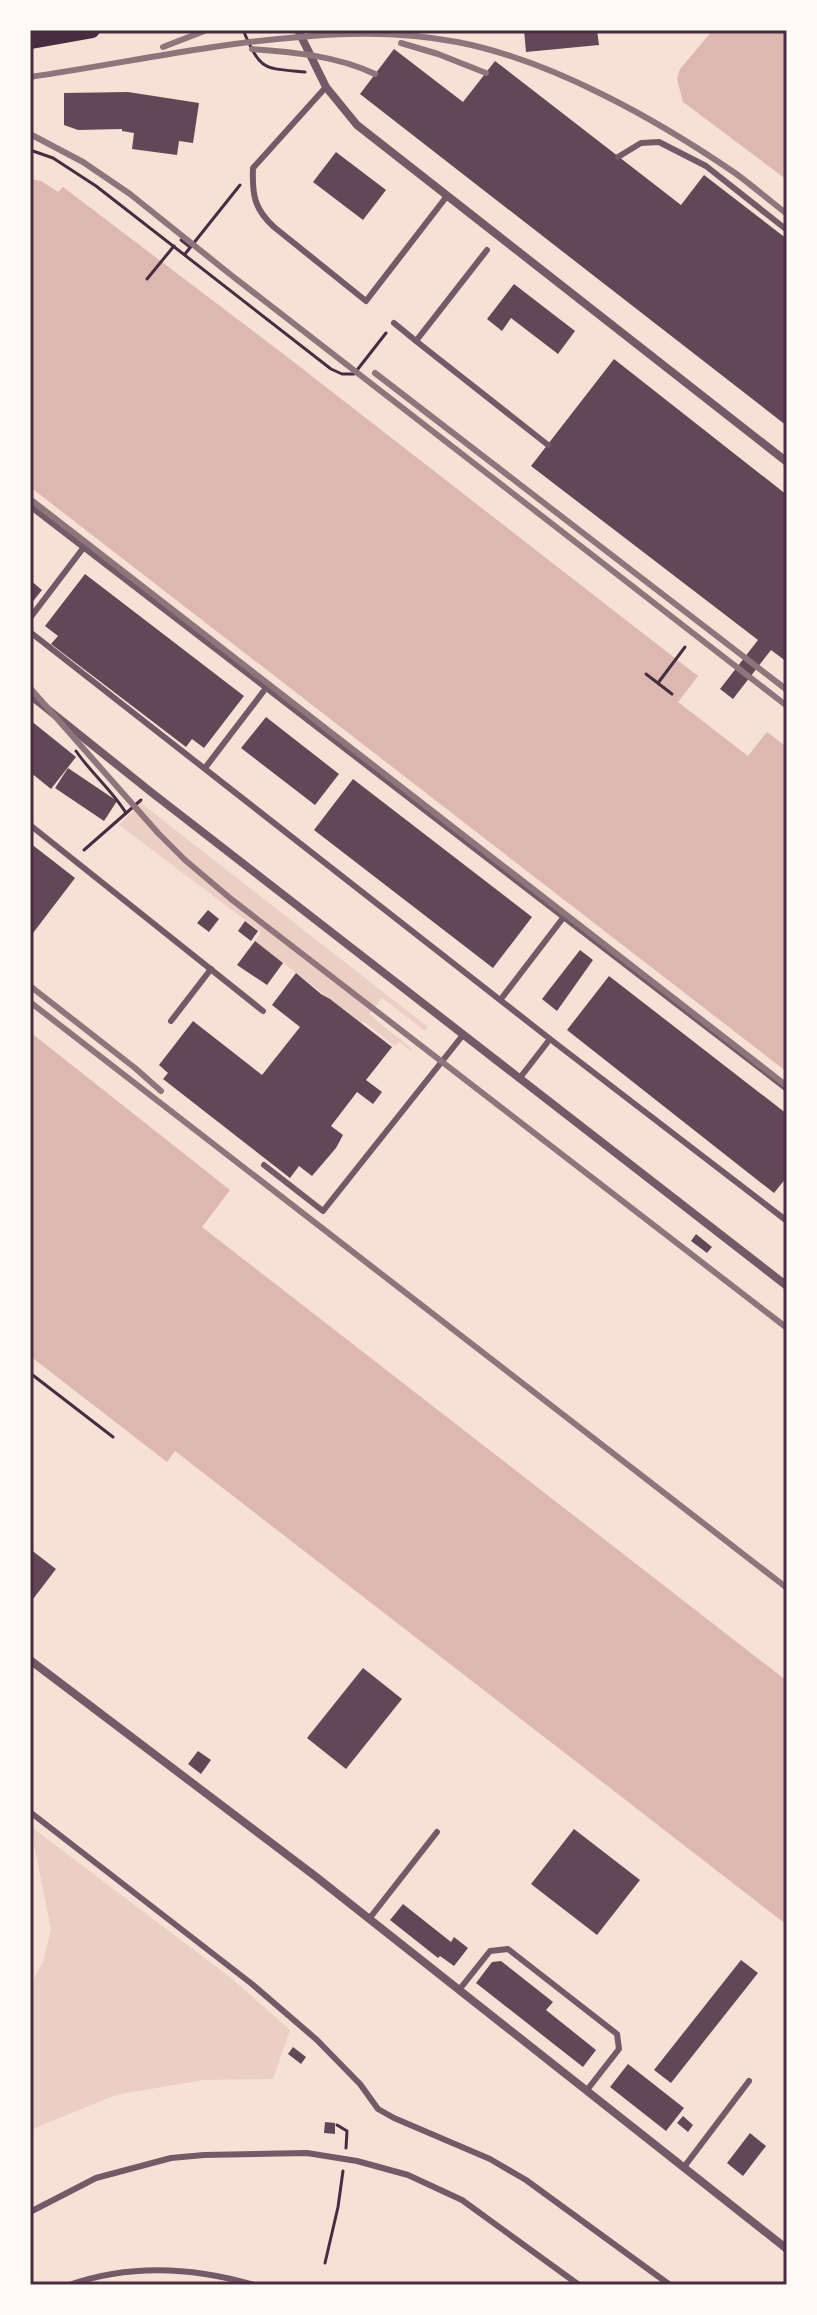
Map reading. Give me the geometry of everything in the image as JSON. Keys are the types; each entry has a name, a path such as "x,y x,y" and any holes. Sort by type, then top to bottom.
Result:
{"main road":[{"path":"30,41 92,30"}],"street":[{"path":"298,30 326,87 357,125 787,462"},
{"path":"30,695 787,1286"},
{"path":"30,1660 369,1919 787,2249"}],"lane":[{"path":"326,87 253,168 256,207 263,217 366,301 447,196"},
{"path":"618,157 641,143 659,142 706,166 787,230"},
{"path":"416,341 487,250"},
{"path":"394,323 548,445"},
{"path":"30,506 787,1089"},
{"path":"30,618 84,547"},
{"path":"30,632 787,1221"},
{"path":"205,768 266,688"},
{"path":"30,825 263,1011"},
{"path":"501,999 563,918"},
{"path":"171,1021 211,969"},
{"path":"264,1165 323,1211 463,1035"},
{"path":"519,1079 550,1039"},
{"path":"30,1812 252,1984 317,2040 360,2084 378,2109 459,2144 514,2173 670,2285"},
{"path":"369,1919 437,1832"},
{"path":"459,1990 490,1951 508,1949 617,2034 619,2049 587,2090"},
{"path":"684,2167 749,2081"},
{"path":"30,2212 96,2178 171,2158 307,2153 408,2175 462,2200 579,2285"},
{"path":"69,2285 135,2270 220,2275 254,2285"}],"path":[{"path":"243,30 256,57 266,68 318,73"},
{"path":"30,150 53,158 96,186 331,369 342,374 354,374 394,323"},
{"path":"185,254 253,168"},
{"path":"181,240 190,247"},
{"path":"147,279 174,246"},
{"path":"658,683 685,647"},
{"path":"646,674 672,694"},
{"path":"72,746 126,813"},
{"path":"74,859 151,792"},
{"path":"30,1373 113,1437"},
{"path":"325,2263 338,2207 347,2131 337,2125"}],"shaded area":[{"path":"713,30 787,30 787,180 683,102 677,79 680,69"},
{"path":"30,179 41,181 58,192 63,187 698,676 678,702 748,756 767,732 787,747 787,1072 30,487"},
{"path":"141,803 428,1027 425,1031 382,998 369,1014 411,1051 399,1042 395,1046 364,1022 361,1023 255,941 261,932 119,825"},
{"path":"30,1032 230,1190 202,1227 787,1681 787,1925 175,1451 167,1462 30,1356"},
{"path":"30,1826 230,1977 290,2030 273,2079 203,2080 116,2095 30,2130 30,1985 43,1962 51,1929"}],"building":[{"path":"524,30 597,30 599,45 526,52"},
{"path":"394,49 463,102 495,61 681,205 704,175 787,239 787,426 360,94"},
{"path":"128,92 199,103 193,143 179,141 177,155 132,149 134,133 122,129 78,130 64,125 64,93"},
{"path":"336,152 386,190 363,220 313,182"},
{"path":"514,284 575,331 558,354 511,318 502,331 487,319"},
{"path":"614,359 787,495 787,662 771,650 733,699 720,689 758,640 531,466"},
{"path":"85,574 244,696 204,748 192,739 186,747 51,644 58,636 45,626"},
{"path":"30,580 42,590 30,605"},
{"path":"266,717 339,774 315,805 241,748"},
{"path":"30,720 76,757 51,789 30,772"},
{"path":"68,768 117,801 104,821 55,788"},
{"path":"353,779 532,917 493,968 314,830"},
{"path":"30,843 75,878 30,937"},
{"path":"208,910 219,919 209,932 197,923"},
{"path":"245,921 258,931 251,941 238,931"},
{"path":"255,941 283,963 267,985 237,965"},
{"path":"580,950 593,960 557,1011 542,999"},
{"path":"296,973 392,1047 366,1080 382,1092 373,1104 357,1092 331,1126 343,1135 336,1148 312,1176 299,1166 290,1178 163,1079 168,1073 159,1065 193,1021 262,1075 300,1027 272,1005"},
{"path":"609,976 787,1114 787,1177 774,1193 567,1030"},
{"path":"696,1234 712,1247 707,1253 691,1241"},
{"path":"30,1549 56,1569 30,1603"},
{"path":"363,1668 402,1699 346,1769 307,1738"},
{"path":"198,1751 211,1760 201,1774 188,1764"},
{"path":"574,1829 640,1880 597,1935 531,1884"},
{"path":"403,1904 451,1942 454,1937 468,1948 454,1966 440,1956 438,1958 390,1920"},
{"path":"741,1960 758,1973 671,2083 654,2070"},
{"path":"501,1961 553,2002 546,2010 596,2050 583,2067 476,1983 492,1962"},
{"path":"293,2047 306,2057 301,2064 288,2054"},
{"path":"628,2064 684,2108 666,2131 610,2087"},
{"path":"683,2116 693,2125 688,2132 677,2123"},
{"path":"325,2122 335,2123 335,2134 324,2133"},
{"path":"750,2133 766,2146 743,2176 727,2163"}],"railway":[{"path":"163,47 207,30"},
{"path":"30,77 232,44 319,35 398,35 457,42 529,62 602,94 704,153 787,214"},
{"path":"401,43 486,73"},
{"path":"252,49 330,59 375,74"},
{"path":"30,134 83,162 130,194 787,706"},
{"path":"375,373 787,690"},
{"path":"30,499 787,1086"},
{"path":"30,688 158,833 231,899 787,1328"},
{"path":"30,986 161,1091"},
{"path":"30,1002 787,1588"}]}
